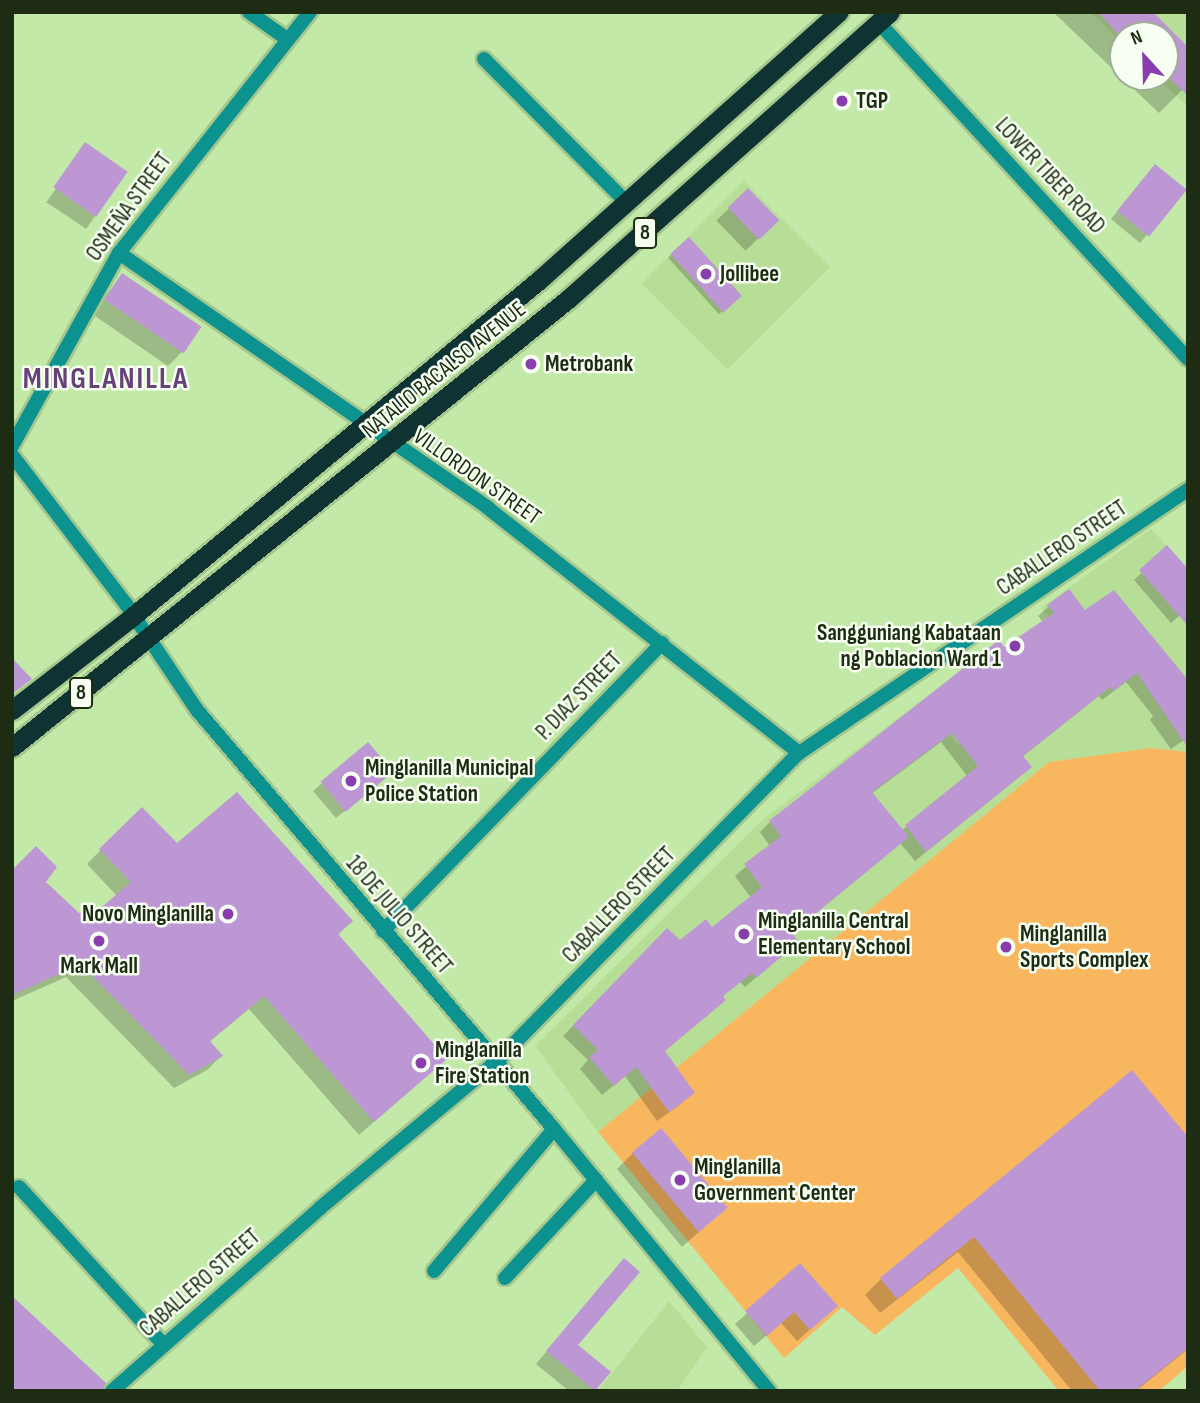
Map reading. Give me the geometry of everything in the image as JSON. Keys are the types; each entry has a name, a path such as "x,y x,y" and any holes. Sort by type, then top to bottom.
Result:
{"highway":[{"name":"NATALIO BACALSO AVENUE","path":"12,710 134,616 365,424 627,202 839,12"},
{"name":"NATALIO BACALSO AVENUE","path":"12,747 392,445 676,207 885,17"}],"street":[{"path":"249,12 287,39"},
{"name":"OSMEÑA STREET","path":"12,446 119,253 310,12"},
{"name":"LOWER TIBER ROAD","path":"885,17 1188,359"},
{"path":"484,59 627,202"},
{"name":"VILLORDON STREET","path":"119,253 392,445 488,508 799,753"},
{"name":"18 DE JULIO STREET","path":"12,455 134,616 197,710 554,1129 769,1391"},
{"name":"CABALLERO STREET","path":"112,1391 320,1208 496,1062 799,753 1188,490"},
{"name":"P. DIAZ STREET","path":"383,931 662,643"},
{"path":"434,1271 554,1129"},
{"path":"505,1278 596,1180"},
{"path":"19,1187 164,1345"}],"shaded area":[{"path":"1090,12 1188,12 1188,107 1171,91 1179,91 1179,21 1109,21 1109,30"},
{"path":"744,181 830,267 728,370 641,284"},
{"name":"Minglanilla Central Elementary School","path":"1151,529 1188,569 1188,752 1150,748 1049,762 598,1132 535,1046 761,821 922,700 958,745 1078,654 1041,608"},
{"name":"Minglanilla Sports Complex","path":"1150,748 1188,752 1188,1366 1159,1391 1059,1391 958,1268 875,1335 842,1307 784,1358 598,1132 1049,762"},
{"path":"669,1301 707,1347 677,1391 598,1391"}],"building":[{"path":"1098,12 1153,12 1162,21 1109,21 1109,24"},
{"path":"1179,38 1188,47 1188,96 1179,87"},
{"path":"85,142 128,172 96,217 53,187"},
{"path":"1155,164 1187,190 1149,236 1117,211"},
{"path":"748,188 779,220 759,240 728,207"},
{"name":"Jollibee","path":"689,237 742,296 723,312 670,254"},
{"path":"122,273 202,327 184,353 104,300"},
{"path":"1167,545 1188,569 1188,626 1139,570"},
{"name":"Minglanilla Central Elementary School","path":"1069,589 1085,610 1114,590 1188,680 1188,748 1137,673 1113,691 1110,687 1023,756 1032,767 926,852 905,825 978,766 952,733 872,792 909,837 792,933 799,942 756,978 752,973 723,996 726,1000 665,1051 695,1093 669,1112 636,1067 614,1086 589,1057 598,1050 573,1025 667,928 680,940 706,919 712,927 762,887 744,864 781,836 769,821 999,640 1004,647 1054,613 1047,605"},
{"path":"12,658 32,679 12,694"},
{"path":"368,742 393,772 346,812 321,782"},
{"path":"237,792 353,921 338,934 447,1059 374,1122 264,996 210,1041 223,1056 189,1075 81,964 12,995 12,870 36,846 57,867 46,882 79,913 90,906 95,913 131,882 99,849 142,807 177,843"},
{"path":"1132,1070 1188,1137 1188,1348 1135,1391 1100,1391 974,1237 897,1299 880,1278"},
{"name":"Minglanilla Government Center","path":"661,1128 728,1208 699,1232 632,1152"},
{"path":"624,1258 640,1272 578,1345 611,1372 595,1391 546,1351"},
{"path":"800,1263 838,1306 810,1330 794,1312 767,1336 745,1311"},
{"path":"12,1296 106,1383 103,1391 12,1391"}],"place":[{"name":"TGP","path":"842,101"},
{"name":"Jollibee","path":"706,274"},
{"name":"Metrobank","path":"531,364"},
{"name":"Sangguniang Kabataan ng Poblacion Ward 1","path":"1015,646"},
{"name":"Minglanilla Municipal Police Station","path":"351,781"},
{"name":"Novo Minglanilla","path":"228,914"},
{"name":"Minglanilla Central Elementary School","path":"744,934"},
{"name":"Mark Mall","path":"99,941"},
{"name":"Minglanilla Sports Complex","path":"1006,947"},
{"name":"Minglanilla Fire Station","path":"421,1063"},
{"name":"Minglanilla Government Center","path":"680,1180"}],"district":[{"name":"MINGLANILLA","path":"106,379"}]}
